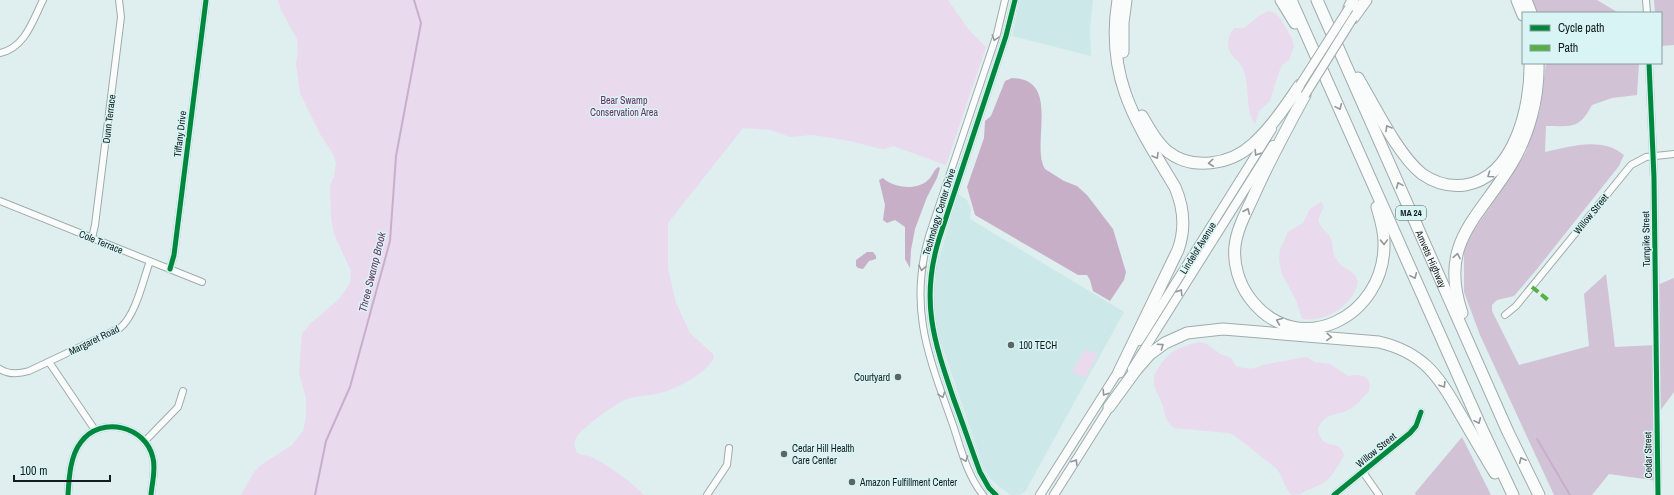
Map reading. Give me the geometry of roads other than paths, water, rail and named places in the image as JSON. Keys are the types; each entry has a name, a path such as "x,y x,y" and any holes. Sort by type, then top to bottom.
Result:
{"highway":[{"path":"1118,0 1115,43 1122,86 1134,118 1177,193 1184,216 1182,237 1178,250 1119,372"},
{"path":"1126,0 1123,23 1124,54 1133,96 1141,114 1156,139 1166,150 1177,157 1194,163 1208,164 1228,159 1241,153 1265,132 1300,85"},
{"path":"1281,0 1325,76"},
{"name":"MA 24","path":"1291,0 1481,427 1513,495"},
{"name":"Amvets Highway","path":"1317,0 1494,400 1539,495"},
{"path":"1352,6 1365,0"},
{"path":"1517,0 1522,12"},
{"path":"1526,0 1531,12"},
{"path":"1329,27 1407,158 1416,169 1428,177 1449,185 1461,185 1478,182 1490,175 1502,163 1510,151 1522,121 1528,95 1530,64"},
{"path":"1494,400 1461,309 1455,286 1455,267 1457,253 1466,230 1511,164 1524,140 1536,96 1538,64"},
{"path":"1304,95 1260,182 1242,223 1235,247 1237,272 1247,294 1264,312 1292,326 1313,328 1338,322 1356,310 1364,302 1376,284 1383,256 1383,232 1372,189 1353,138"},
{"path":"1109,408 1136,370 1150,354 1165,342 1187,333 1223,329 1379,342 1394,345 1412,354 1432,370 1445,388 1508,495"}],"main road":[{"name":"Lindelof Avenue","path":"1040,495 1300,85 1352,6"},
{"name":"Lindelof Avenue","path":"1054,495 1304,95 1352,6"}],"street":[{"path":"0,53 10,50 19,44 43,0"},
{"name":"Dunn Terrace","path":"92,238 95,225 121,17 119,0"},
{"name":"Tiffany Drive","path":"170,269 174,255 206,0"},
{"name":"Technology Center Drive","path":"983,495 975,483 966,463 926,348 920,313 920,282 929,236 997,34 1006,0"},
{"name":"Technology Center Drive","path":"996,495 989,488 980,472 941,362 932,330 930,288 935,250 1006,36 1015,0"},
{"path":"1646,0 1647,12"},
{"name":"Turnpike Street","path":"1649,64 1653,156 1656,415"},
{"name":"Willow Street","path":"1505,315 1516,306 1624,172 1638,160 1653,156 1674,154"},
{"name":"Cole Terrace","path":"0,201 202,282"},
{"name":"Margaret Road","path":"0,369 19,374 49,362 124,324 133,308 150,261"},
{"path":"49,362 95,430"},
{"path":"145,441 178,408 183,391"},
{"name":"Willow Street","path":"1334,495 1410,433 1416,426 1421,412"},
{"name":"Cedar Street","path":"1656,415 1658,495"},
{"path":"68,495 71,468 75,453 82,440 95,430 112,426 135,432 145,441 154,460 151,495"},
{"path":"707,495 727,465 730,448"},
{"path":"1362,472 1379,495"}],"waterway":[{"name":"Three Swamp Brook","path":"315,495 326,441 350,387 390,241 396,156 421,23 414,0"},
{"path":"1537,439 1570,495"}],"place":[{"name":"100 TECH","path":"1011,345"},
{"name":"Courtyard","path":"898,377"},
{"name":"Cedar Hill Health Care Center","path":"784,454"},
{"name":"Amazon Fulfillment Center","path":"852,482"}],"park label":[{"name":"Bear Swamp Conservation Area","path":"624,106"}]}
